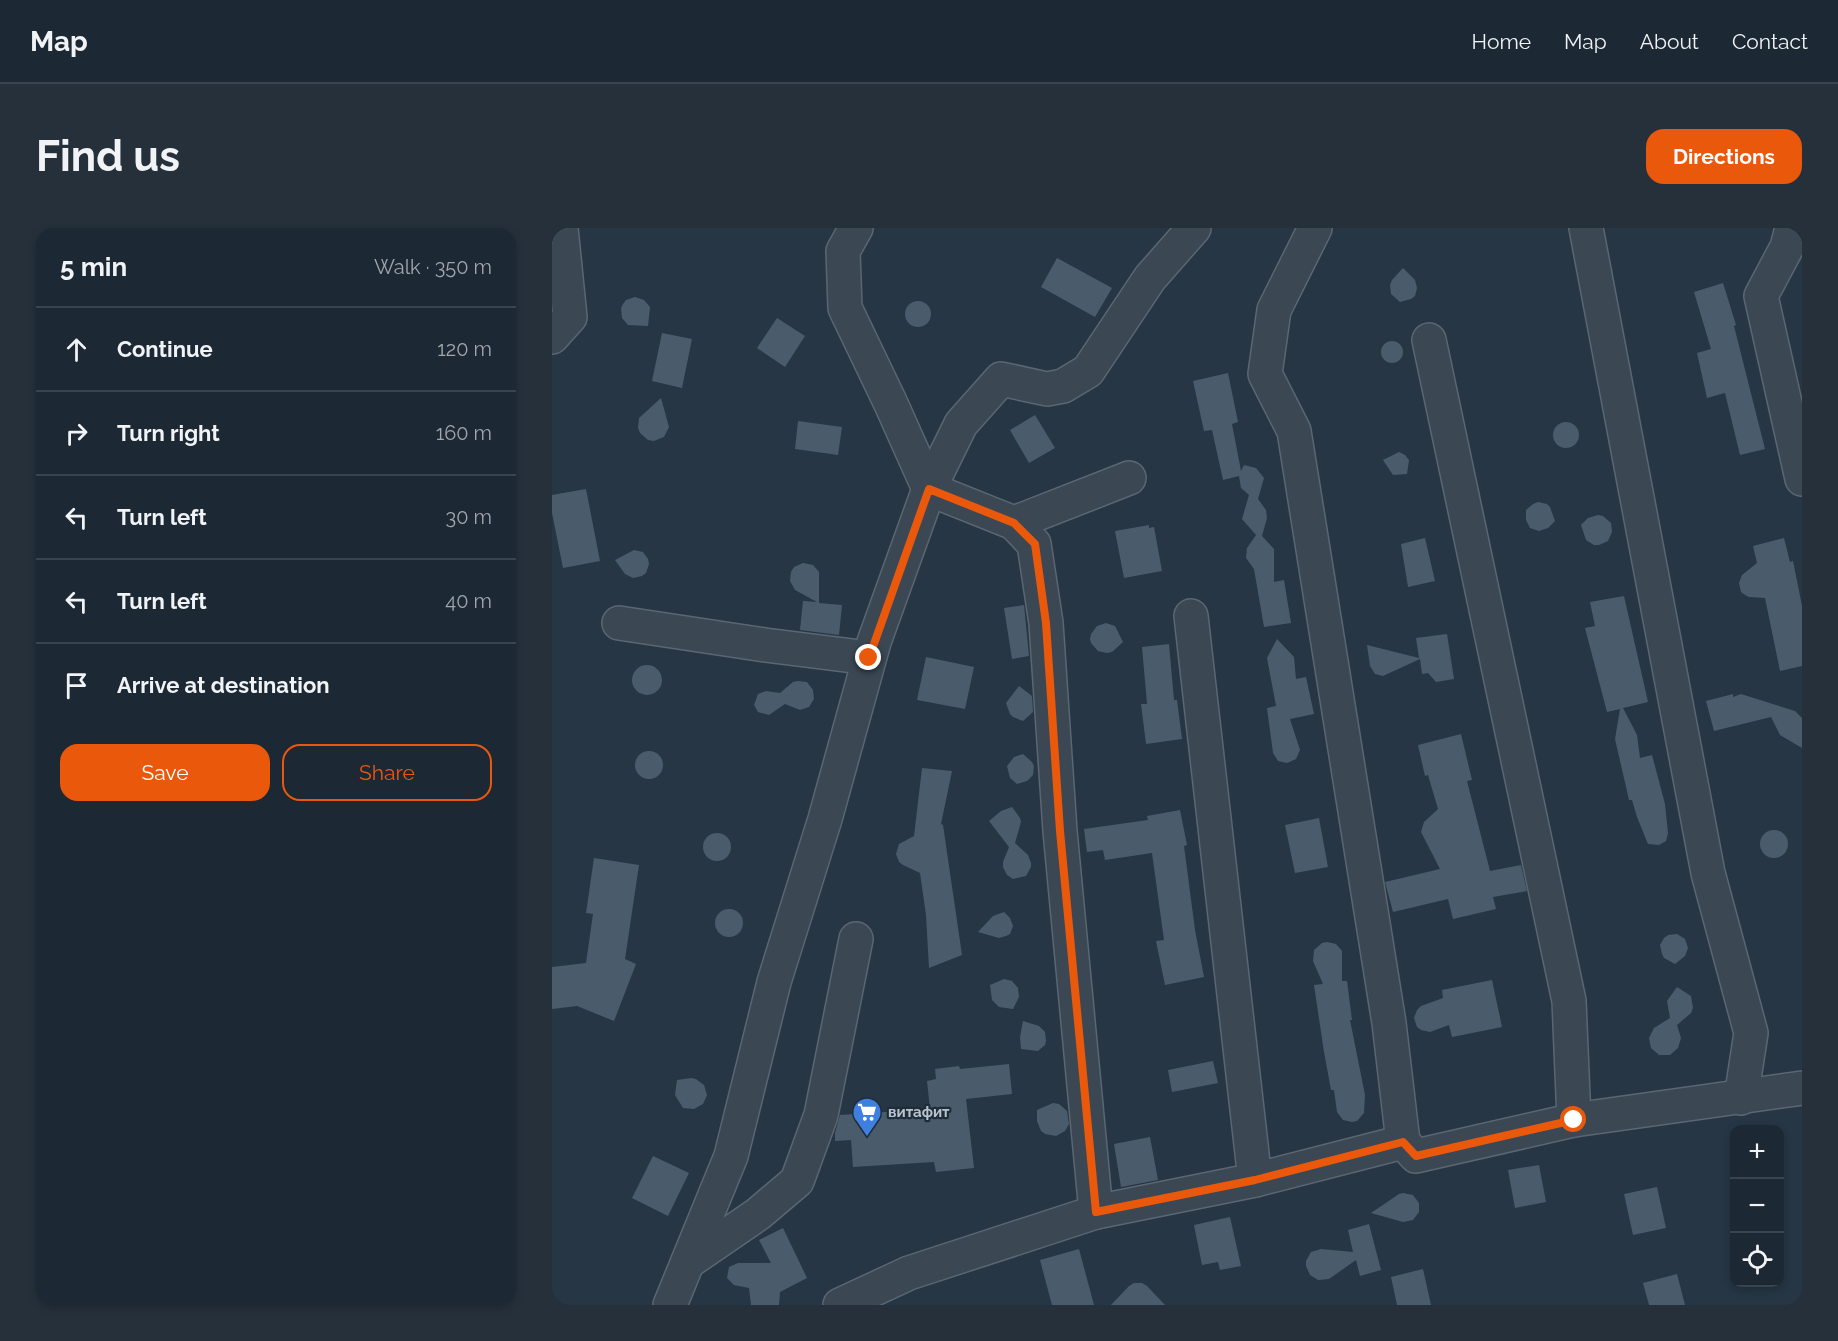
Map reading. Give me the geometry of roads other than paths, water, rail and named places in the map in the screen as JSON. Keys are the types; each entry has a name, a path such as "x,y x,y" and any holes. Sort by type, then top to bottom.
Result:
{"street":[{"path":"552,337 570,317 561,228"},
{"path":"856,228 843,250 845,308 929,489 1014,523 1035,544 1046,623 1060,831 1096,1212"},
{"path":"670,1305 731,1156 774,982 825,819 869,658 929,489 961,424 1001,379 1047,389 1063,386 1088,371 1150,278 1194,228"},
{"path":"1315,228 1274,310 1265,374 1294,431 1389,1023 1403,1142 1416,1156 1574,1120 1802,1088"},
{"path":"1586,228 1708,873 1751,1033 1741,1098"},
{"path":"1792,228 1786,247 1761,296 1802,479"},
{"path":"1429,340 1569,1001 1574,1120"},
{"path":"1014,523 1129,478"},
{"path":"1191,616 1255,1180"},
{"path":"619,623 869,658"},
{"path":"688,1262 758,1214 797,1181 821,1115 856,939"},
{"path":"840,1305 909,1273 1096,1212 1255,1180 1403,1142"}],"place":[{"name":"витафит","path":"867,1138"}]}
